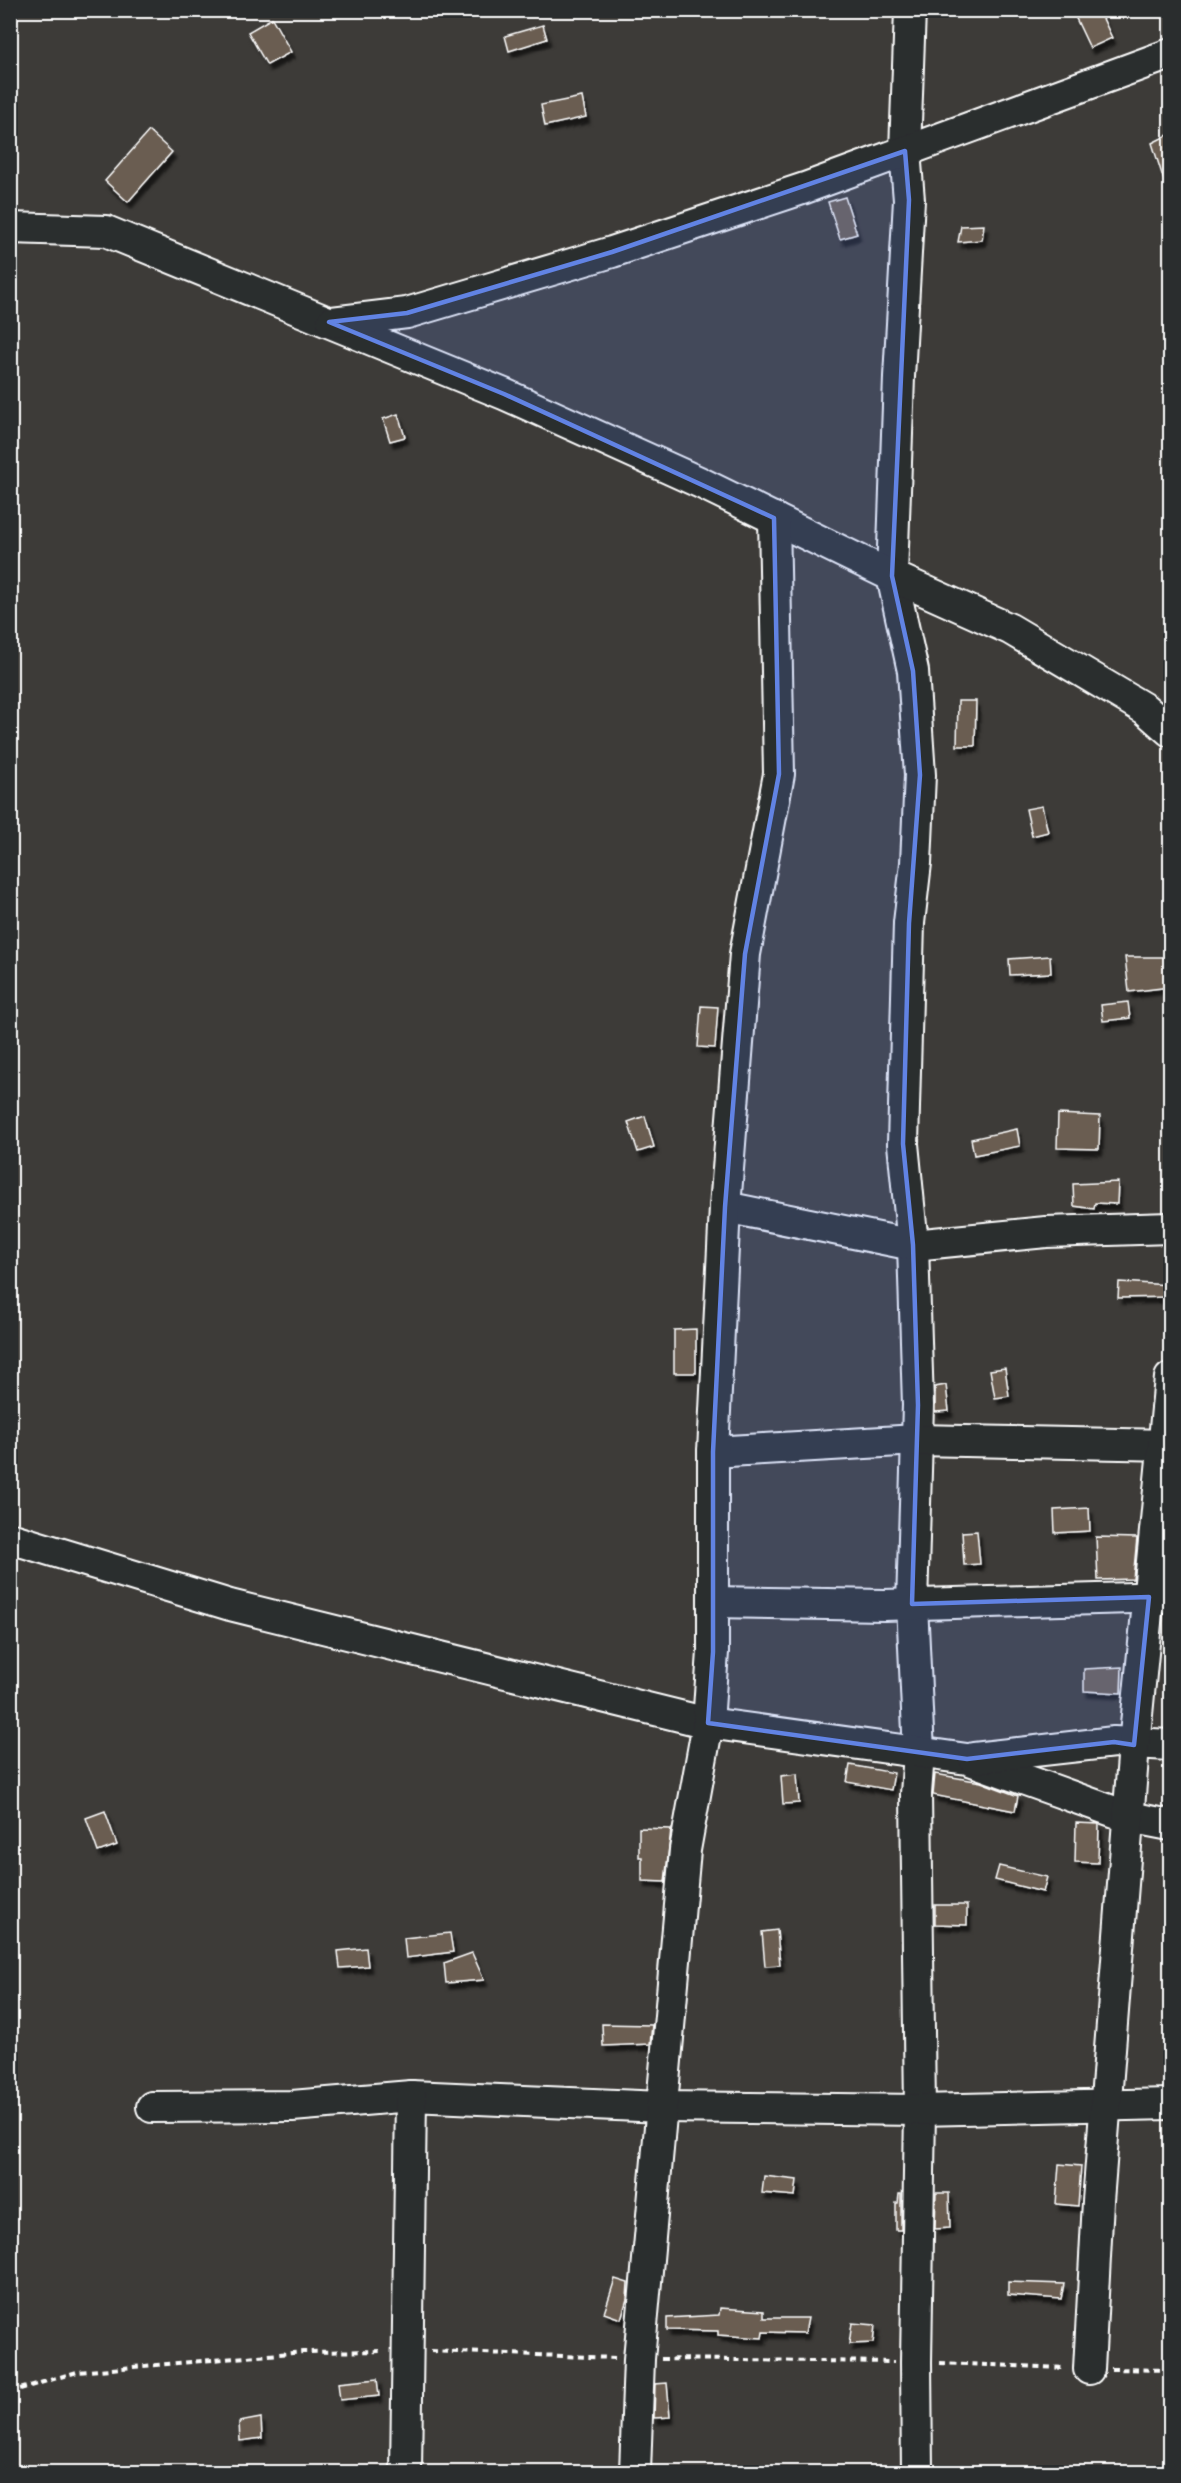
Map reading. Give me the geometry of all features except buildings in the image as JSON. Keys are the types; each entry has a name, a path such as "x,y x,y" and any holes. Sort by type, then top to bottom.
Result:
{"street":[{"path":"910,10 905,151 909,201 899,377 892,576 913,670 920,775 916,863 909,922 903,1144 914,1245 917,1440 912,1604 919,1753 916,1794 920,2110 916,2362 918,2472"},
{"path":"329,322 407,313 612,252 794,192 1170,54"},
{"path":"10,228 106,231 504,394 1010,629 1145,710 1170,731"},
{"path":"635,2472 639,2359 685,1850 708,1723 713,1652 713,1452 725,1207 745,954 779,774 774,518"},
{"path":"725,1207 914,1245 1046,1232 1170,1228"},
{"path":"1089,2369 1106,2106 1134,1745 1160,1597 1170,1378"},
{"path":"713,1452 917,1440 1168,1445"},
{"path":"10,1538 230,1605 708,1723 967,1759 1130,1817 1170,1825"},
{"path":"713,1602 912,1604 1160,1597"},
{"path":"967,1759 1114,1742 1134,1745 1170,1745"},
{"path":"406,2472 411,2096"},
{"path":"152,2107 292,2106 411,2096 662,2107 920,2110 1170,2104"}],"path":[{"path":"10,2392 76,2372 303,2352 406,2350 639,2359 916,2362 1170,2370"}],"highlighted area":[{"path":"905,151 909,200 892,576 913,671 920,775 909,923 903,1144 913,1245 918,1405 912,1604 1149,1597 1134,1745 1114,1742 967,1759 708,1723 713,1652 713,1452 725,1207 745,954 779,774 774,518 504,394 329,322 407,313 612,252"}]}
